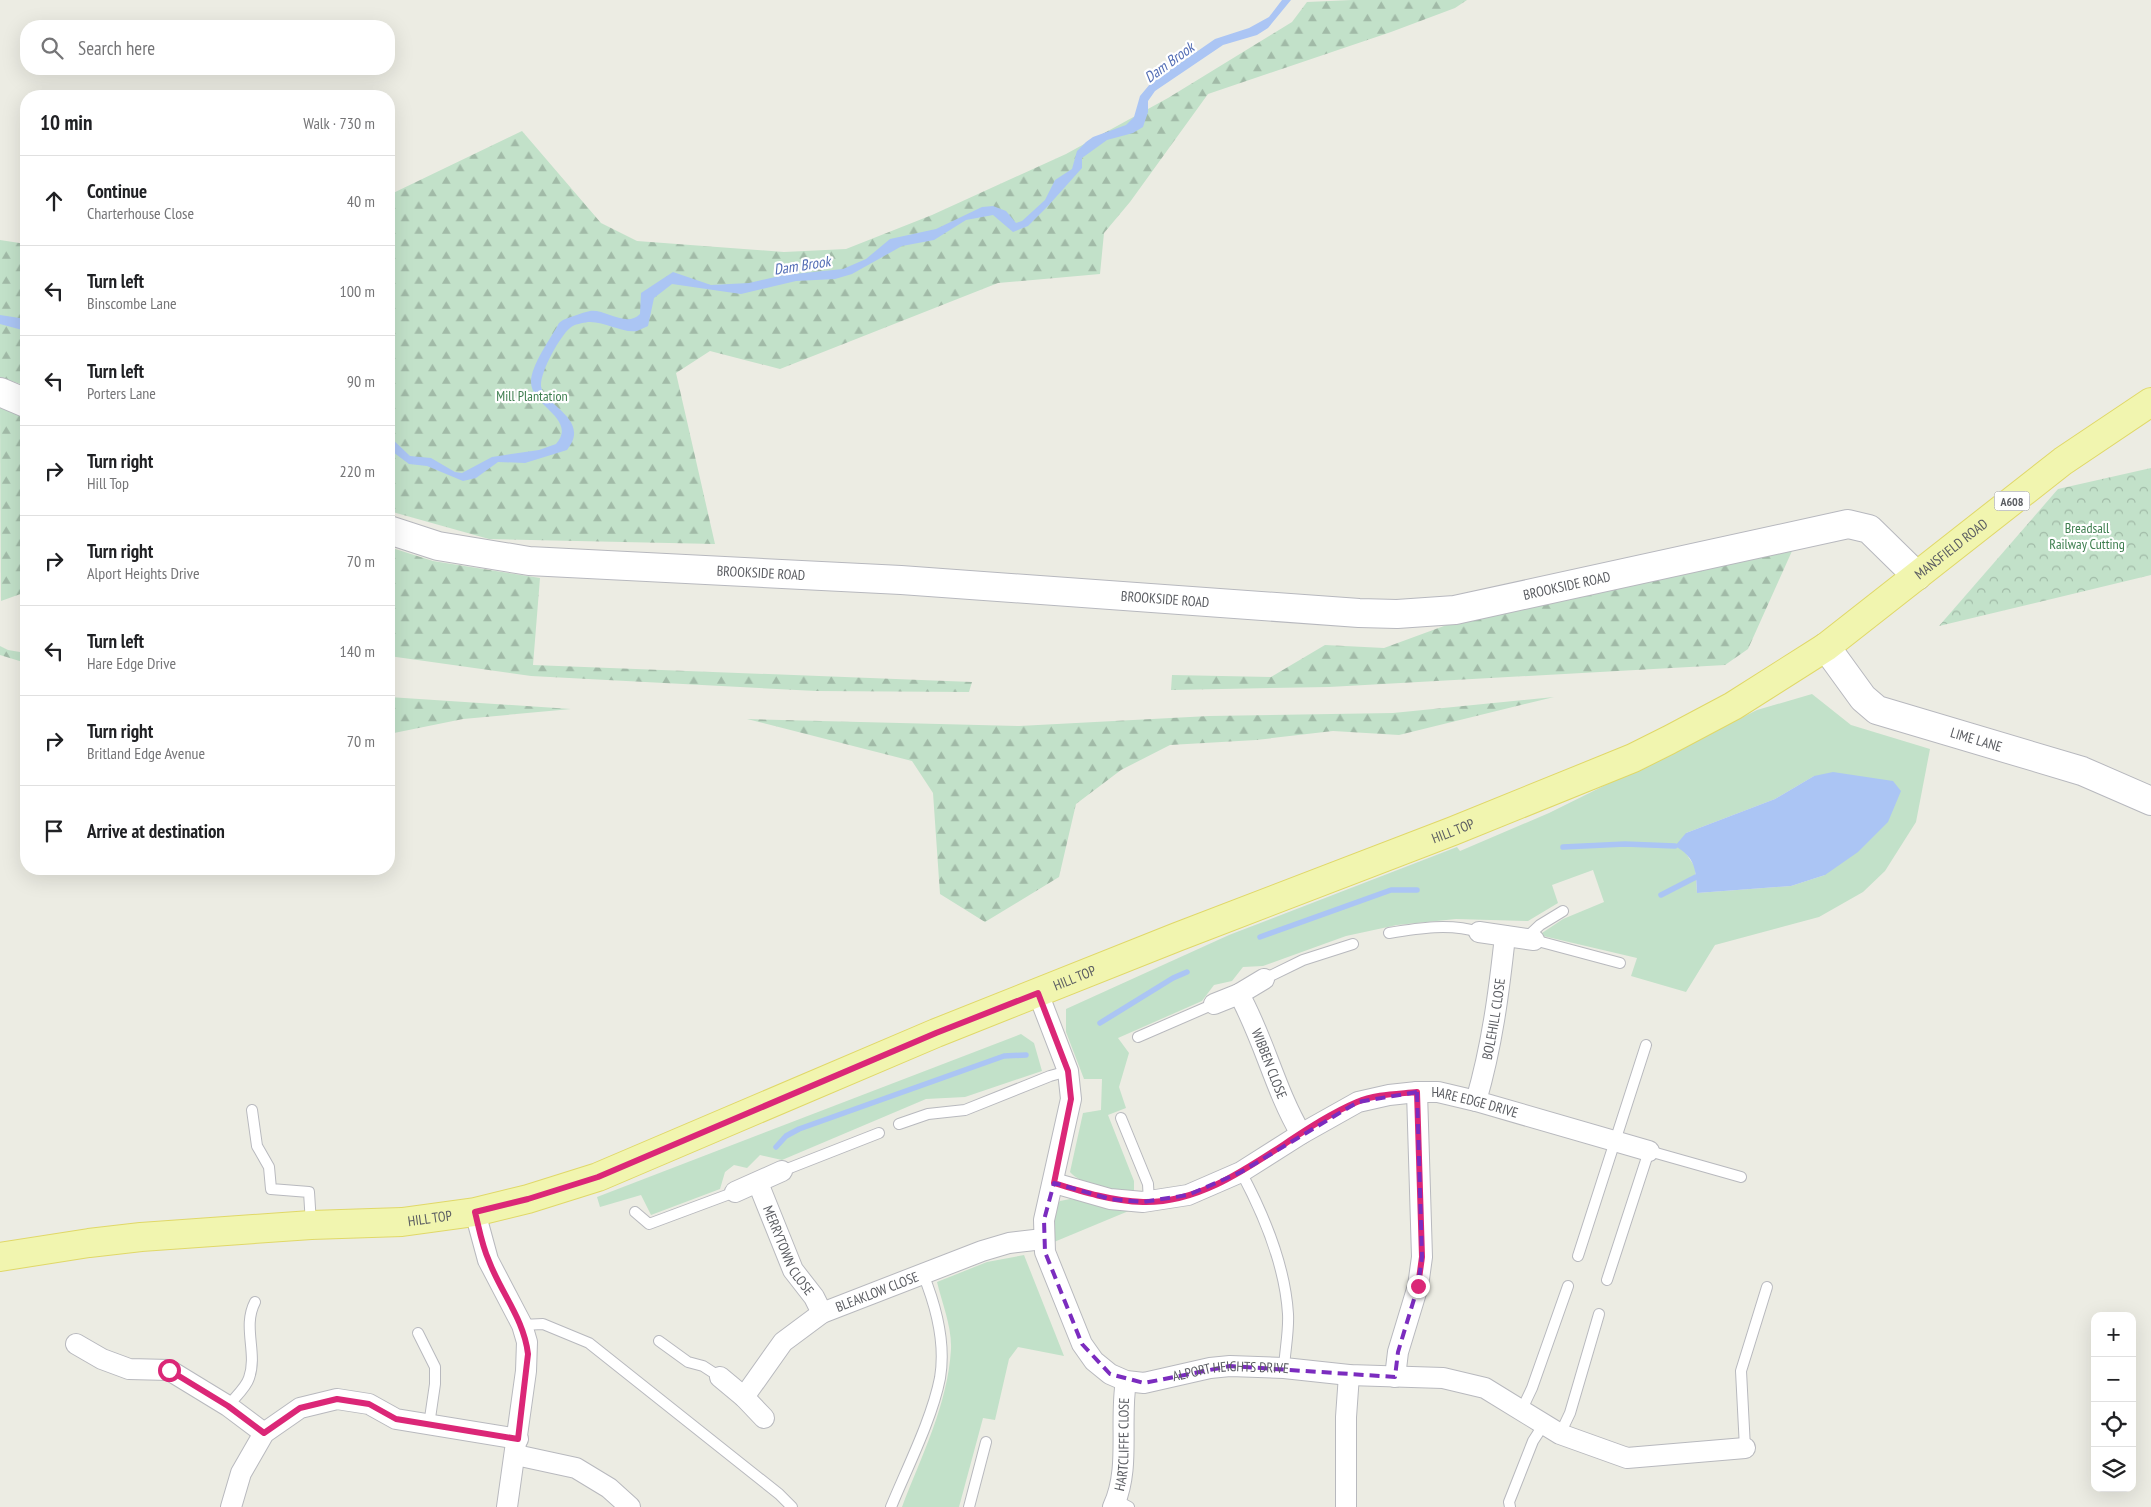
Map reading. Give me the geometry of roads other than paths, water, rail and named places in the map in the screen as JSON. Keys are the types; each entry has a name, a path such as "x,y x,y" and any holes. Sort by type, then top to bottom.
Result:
{"main road":[{"name":"MANSFIELD ROAD","path":"1826,647 2063,461 2151,402"},
{"name":"HILL TOP","path":"0,1257 141,1237 311,1225 402,1222 475,1212 528,1199 598,1177 936,1033 1260,904 1453,832 1633,758 1733,706 1826,647"}],"street":[{"path":"0,392 20,400"},
{"name":"BROOKSIDE ROAD","path":"395,532 438,546 529,561 881,578 1359,613 1396,614 1455,610 1848,524 1869,530 1917,576"},
{"name":"LIME LANE","path":"1826,647 1863,698 1877,710 2082,771 2151,801"},
{"path":"1479,932 1530,940"},
{"name":"BOLEHILL CLOSE","path":"1476,1101 1488,1062 1497,1010 1505,936"},
{"path":"1214,1004 1239,994 1264,979"},
{"name":"ALPORT HEIGHTS DRIVE","path":"1038,993 1068,1071 1071,1099 1054,1183 1044,1220 1043,1238 1048,1262 1082,1344 1094,1361 1105,1370 1126,1381 1144,1383 1210,1368 1230,1366 1284,1368 1349,1375 1443,1378 1485,1388 1522,1408 1552,1429 1627,1458 1745,1448"},
{"name":"WIBBEN CLOSE","path":"1239,994 1249,1012 1290,1115 1301,1134"},
{"path":"1395,1377 1398,1352 1418,1286 1422,1257 1417,1092"},
{"name":"HARE EDGE DRIVE","path":"1054,1183 1110,1199 1149,1202 1188,1195 1241,1172 1301,1134 1358,1102 1389,1095 1417,1092 1438,1092 1476,1101 1648,1151"},
{"path":"735,1192 782,1172"},
{"name":"MERRYTOWN CLOSE","path":"758,1183 793,1270 814,1297 822,1313"},
{"path":"475,1212 488,1260 522,1325 528,1354 508,1507"},
{"name":"BLEAKLOW CLOSE","path":"744,1397 784,1342 822,1313 982,1251 1009,1243 1043,1238"},
{"path":"76,1344 102,1359 129,1369 169,1370 228,1406 264,1433"},
{"path":"1346,1507 1346,1417 1349,1375"},
{"path":"720,1377 744,1397 764,1418"},
{"name":"HARTCLIFFE CLOSE","path":"1119,1505 1122,1479 1123,1399 1126,1381"},
{"path":"231,1507 241,1472 264,1433 300,1408 337,1399 369,1404 396,1419 429,1425 517,1447 576,1468 610,1488 630,1507"}],"lane":[{"path":"1563,911 1540,924 1530,940 1620,962"},
{"path":"1389,933 1419,928 1461,926 1479,932"},
{"path":"1264,979 1303,960 1353,944"},
{"path":"1138,1037 1214,1004"},
{"path":"1578,1256 1646,1045"},
{"path":"899,1124 928,1114 964,1110 1050,1076 1068,1071"},
{"path":"252,1110 257,1146 269,1167 271,1189 308,1192 311,1225"},
{"path":"1121,1118 1148,1184 1149,1202"},
{"path":"782,1172 879,1132"},
{"path":"1608,1280 1648,1151 1741,1177"},
{"path":"1241,1172 1268,1233 1281,1273 1288,1315 1284,1368"},
{"path":"635,1212 649,1224 735,1192"},
{"path":"891,1507 932,1407 940,1378 939,1322 923,1274"},
{"path":"1522,1408 1532,1388 1568,1286"},
{"path":"1745,1448 1741,1371 1767,1287"},
{"path":"228,1406 249,1379 252,1361 248,1315 255,1302"},
{"path":"1510,1507 1509,1502 1533,1441 1552,1429 1570,1413 1599,1314"},
{"path":"522,1325 543,1324 589,1343 792,1507"},
{"path":"418,1332 435,1367 435,1384 429,1425"},
{"path":"659,1340 688,1362 703,1366 720,1377"},
{"path":"969,1507 986,1442"}],"water":[{"path":"1282,0 1291,0 1268,28 1257,35 1223,45 1155,91 1148,101 1148,112 1143,127 1133,133 1107,140 1082,158 1082,168 1028,226 1013,232 993,215 966,220 934,240 902,246 852,274 835,279 796,281 741,294 672,284 654,298 648,326 637,331 631,331 601,323 581,323 570,328 556,346 544,372 541,386 549,400 570,421 574,430 573,439 567,450 525,463 498,462 476,478 463,481 427,466 409,464 395,454 395,442 410,456 431,458 455,472 462,473 492,457 539,450 556,444 561,435 561,427 558,420 533,391 531,382 534,368 559,323 590,311 622,319 634,318 640,314 641,293 673,272 711,285 749,283 784,275 843,269 866,259 890,239 936,229 982,207 993,206 1006,211 1016,223 1022,221 1045,200 1055,180 1072,169 1077,151 1086,142 1093,137 1126,125 1134,117 1140,96 1150,84 1215,39 1249,28 1269,17"},
{"path":"0,315 20,318 20,329 0,324"},
{"path":"1833,772 1893,781 1901,791 1888,822 1858,852 1825,875 1791,886 1697,893 1694,865 1687,855 1675,846 1686,833 1775,799 1814,776"}],"waterway":[{"path":"1563,847 1625,844 1675,846"},
{"path":"1661,895 1696,877"},
{"path":"1260,937 1391,890 1417,890"},
{"path":"1100,1023 1173,978 1187,972"},
{"path":"776,1147 786,1136 799,1129 1004,1056 1026,1055"}],"water label":[{"name":"Dam Brook","path":"1169,62"},
{"name":"Dam Brook","path":"802,265"}],"park label":[{"name":"Mill Plantation","path":"532,396"},
{"name":"Breadsall Railway Cutting","path":"2087,536"}]}
